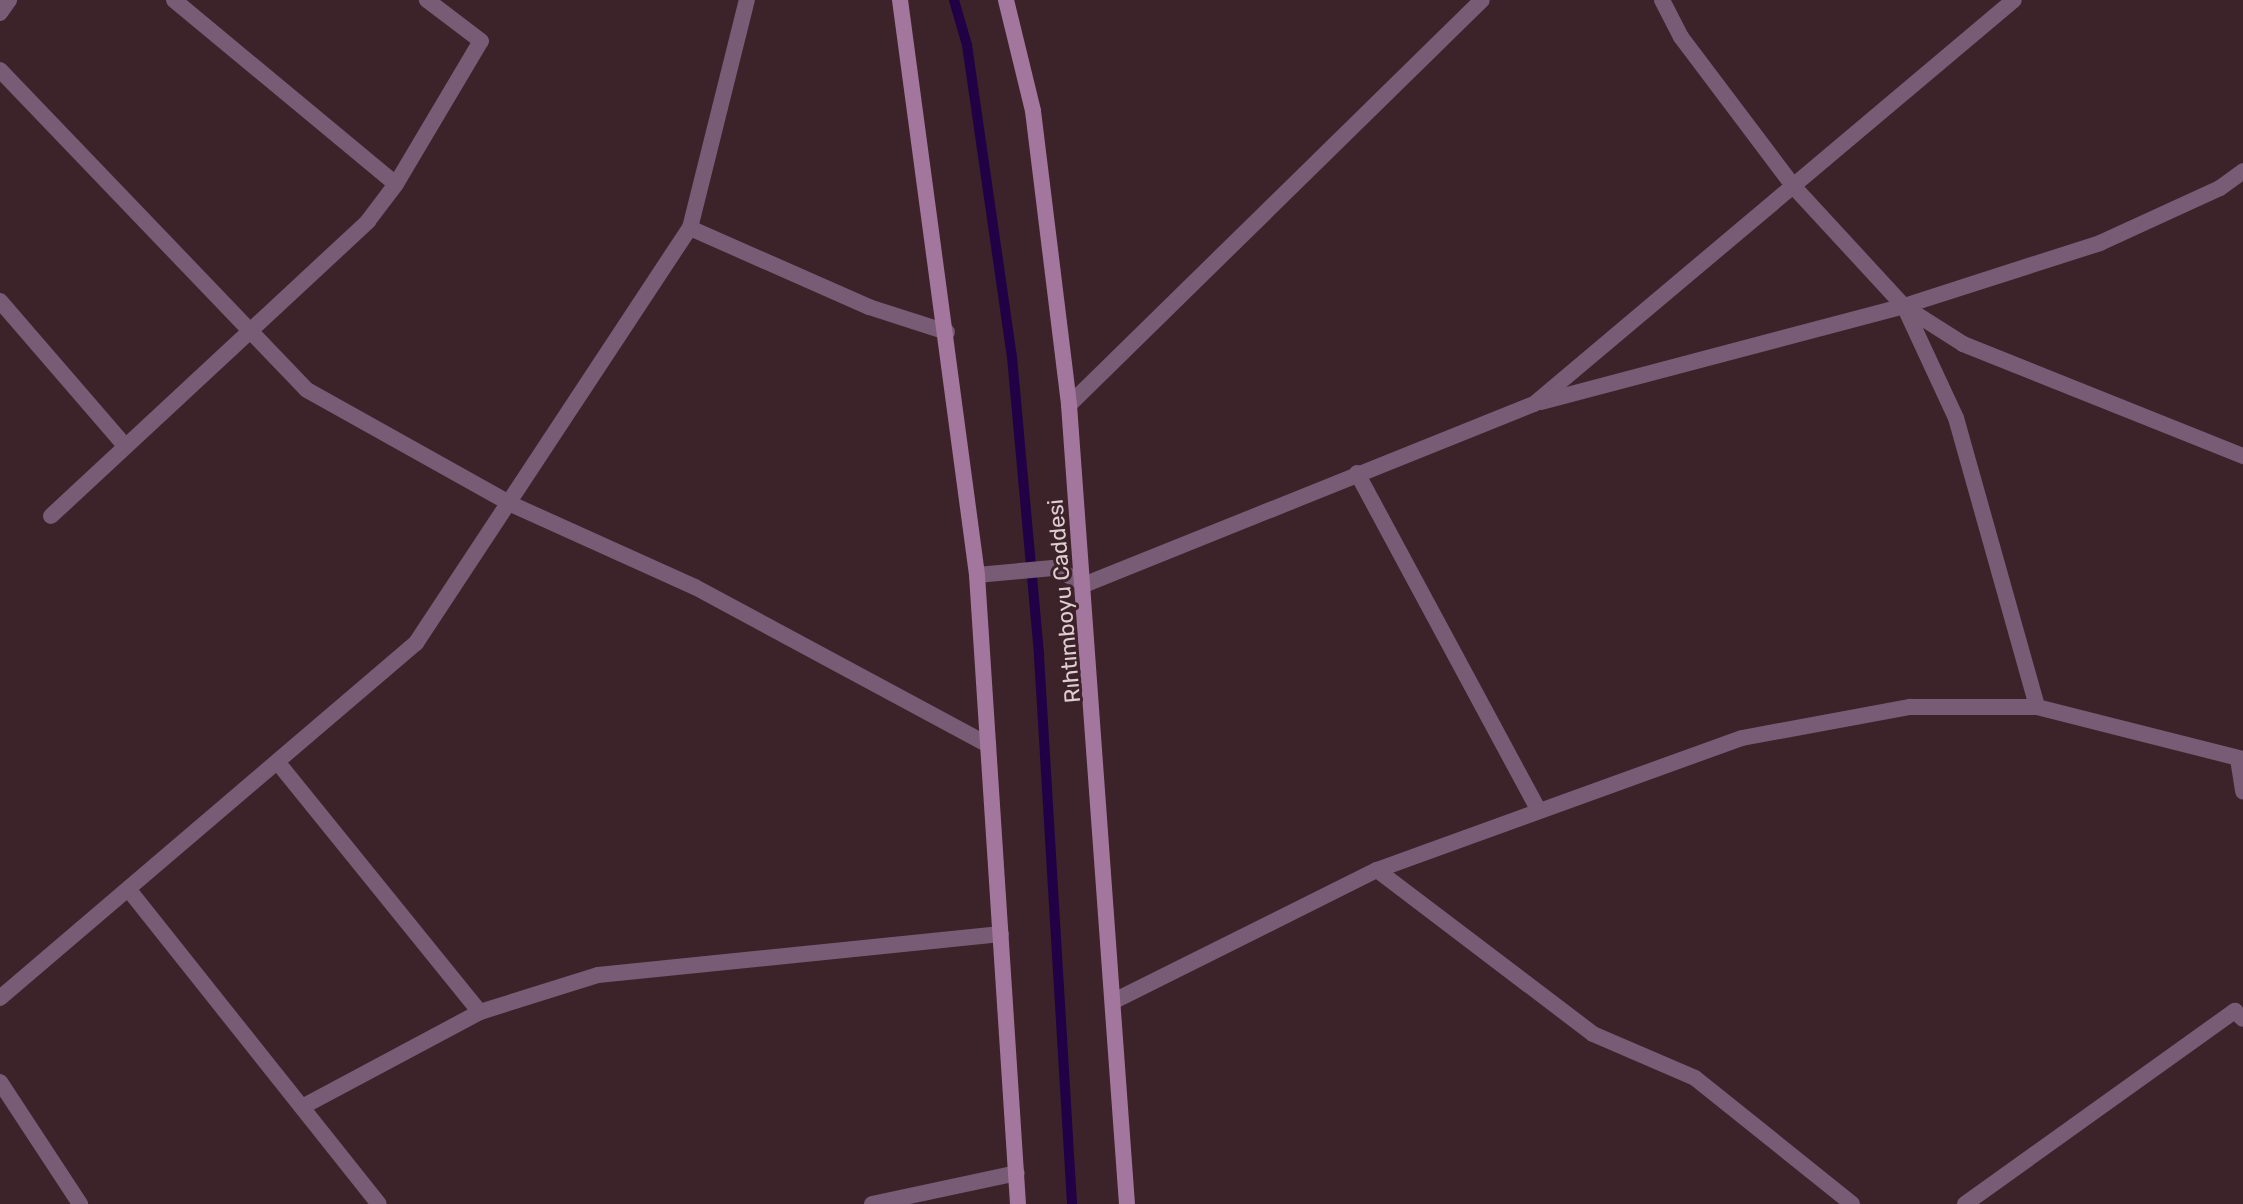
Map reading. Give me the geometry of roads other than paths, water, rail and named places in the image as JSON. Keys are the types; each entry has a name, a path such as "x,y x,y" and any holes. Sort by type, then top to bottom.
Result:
{"street":[{"path":"0,13 9,0"},
{"path":"174,0 396,184"},
{"path":"51,516 368,221 396,184 481,41 427,0"},
{"path":"0,998 279,764 416,643 511,504 690,228 747,0"},
{"path":"900,0 947,332 977,575 1018,1204"},
{"name":"Rıhtımboyu Caddesi","path":"1006,0 1033,111 1069,405 1086,584 1116,1000 1127,1204"},
{"path":"1069,405 1482,0"},
{"path":"1662,0 1681,37 1794,187 1904,306 1963,344 2243,456"},
{"path":"1534,404 2014,0"},
{"path":"1,73 307,390 511,504 695,587 988,745"},
{"path":"977,575 999,570 1053,568 1086,584 1534,404 1904,306 2100,243 2220,188 2243,171"},
{"path":"690,228 869,307 947,332"},
{"path":"0,301 125,446"},
{"path":"1904,306 1956,418 2037,707"},
{"path":"1357,473 1538,809"},
{"path":"1116,1000 1377,870 1538,809 1742,738 1910,707 2037,707 2240,759 2243,792"},
{"path":"279,764 480,1012"},
{"path":"1377,870 1593,1034 1695,1078 1852,1204"},
{"path":"129,890 379,1204"},
{"path":"302,1107 480,1012 598,975 1001,934"},
{"path":"1965,1204 2235,1011 2243,1019"},
{"path":"0,1082 80,1204"},
{"path":"872,1204 1017,1173"}],"waterway":[{"path":"954,0 967,45 1012,357 1039,656 1072,1204"}]}
